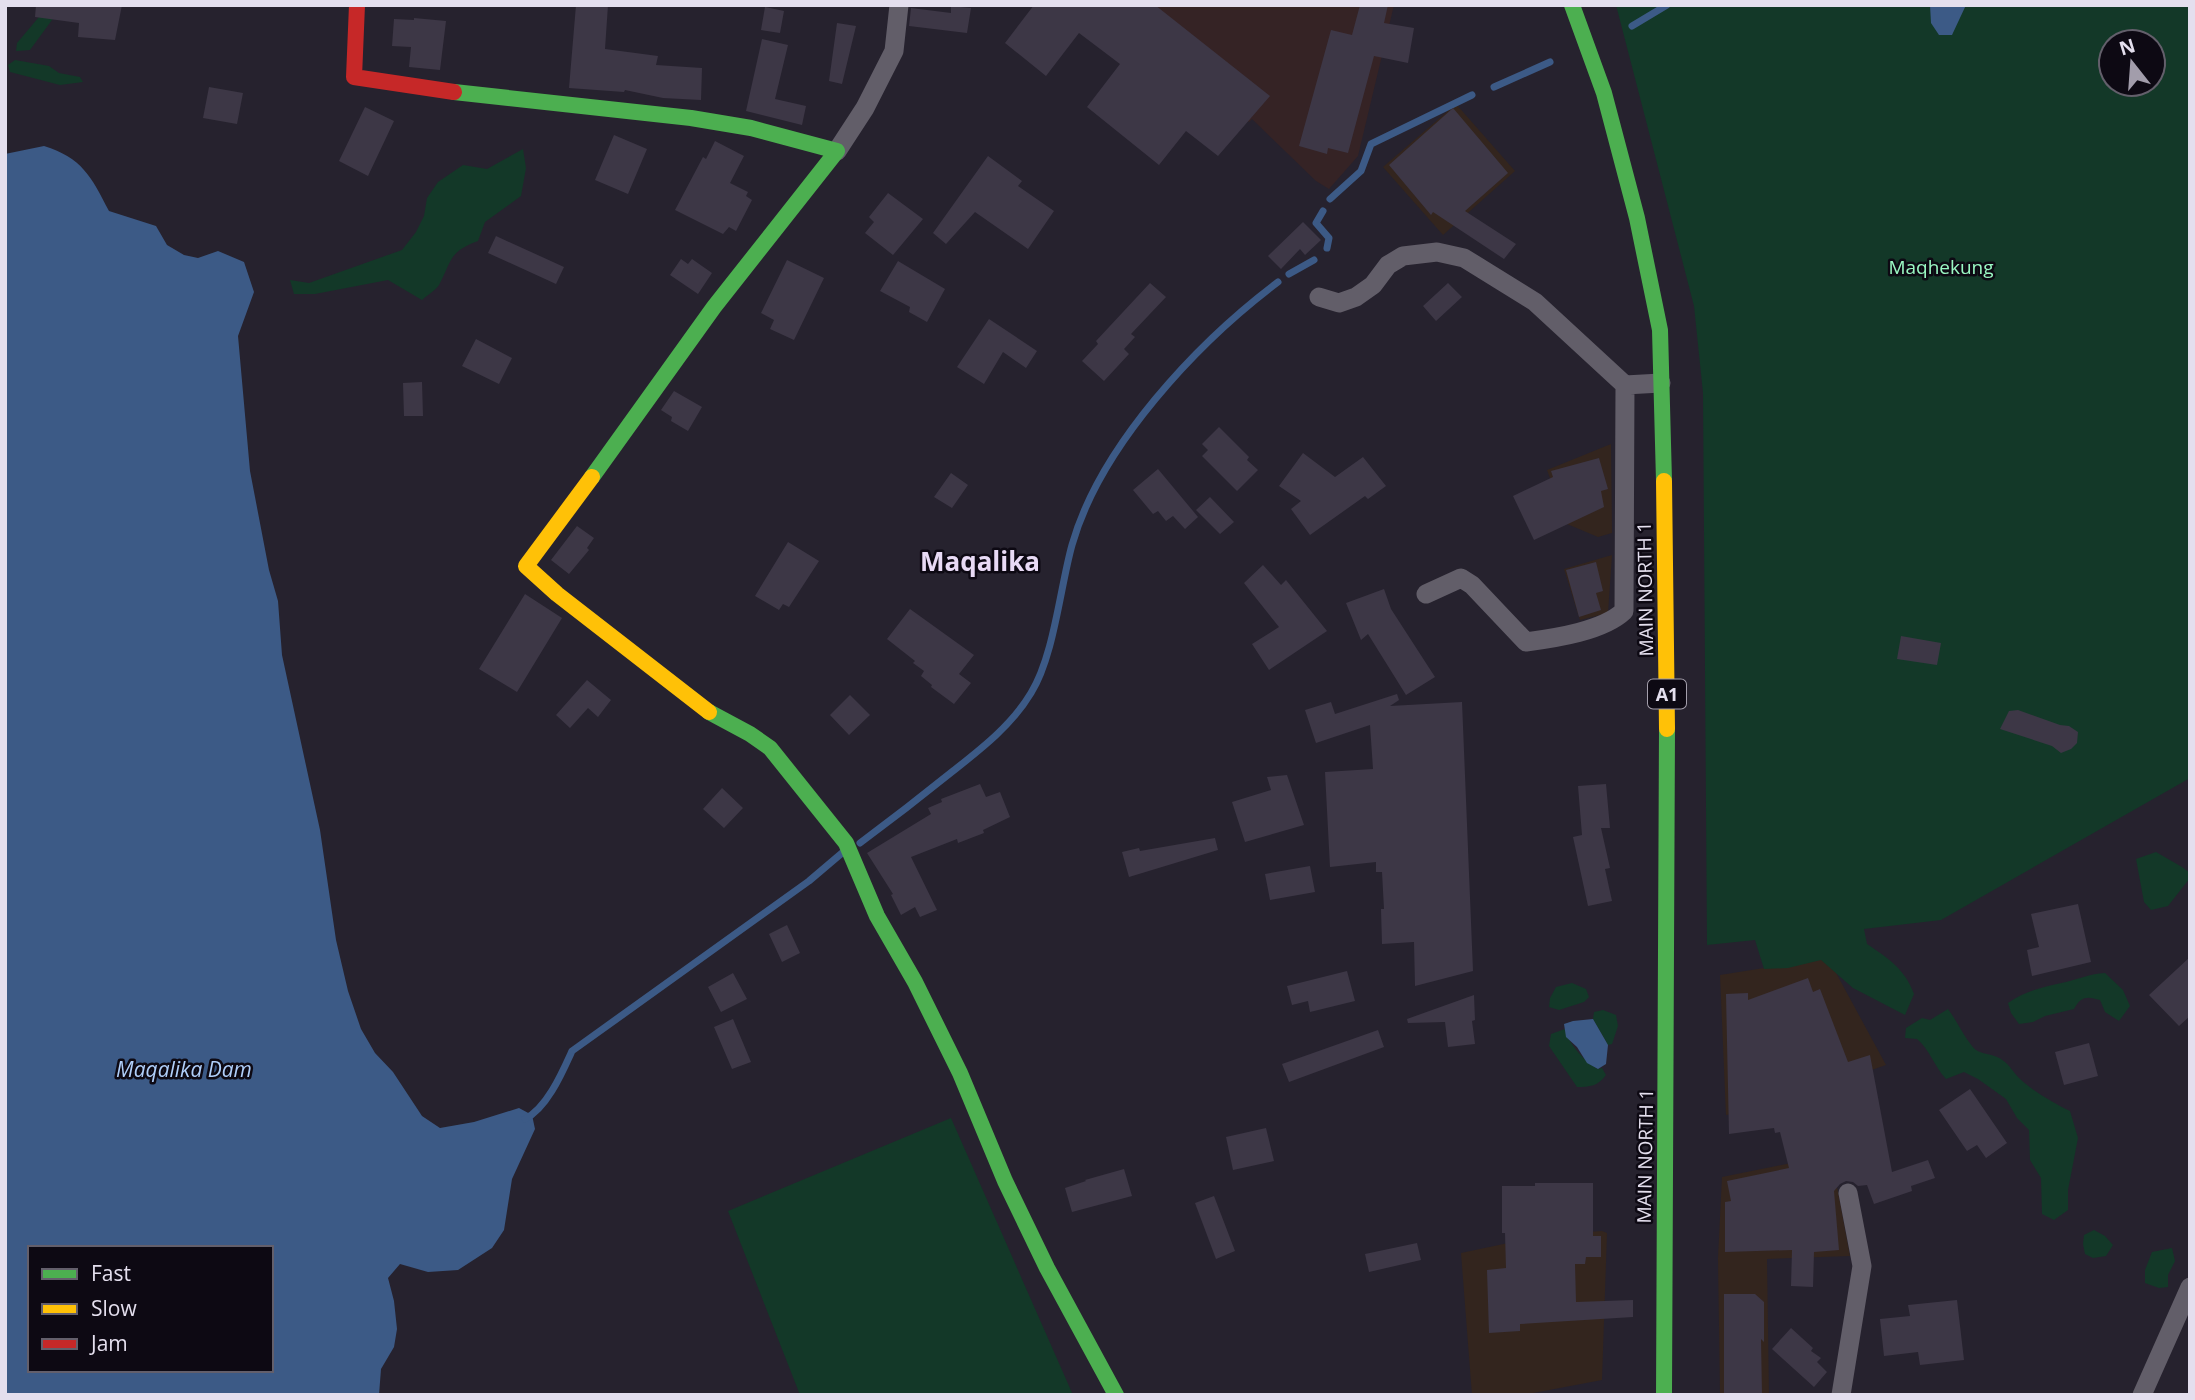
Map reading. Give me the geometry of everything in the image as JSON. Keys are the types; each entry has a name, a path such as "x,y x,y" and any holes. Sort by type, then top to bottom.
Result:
{"street":[{"path":"357,5 354,77 406,87 610,108 741,126 837,151"},
{"path":"899,5 894,51 865,108 837,151 714,307 630,427 526,566 716,718 750,734 770,748 841,835 852,854 877,916 915,982 960,1073 1005,1181 1047,1268 1116,1395"},
{"name":"MAIN NORTH 1","path":"1572,5 1604,93 1637,218 1660,330 1667,608 1664,1395"},
{"path":"1319,297 1339,303 1356,297 1373,285 1388,265 1402,256 1437,252 1464,258 1535,303 1625,385 1661,383"},
{"path":"1426,594 1461,578 1472,585 1527,642 1570,634 1614,621 1624,611 1625,385"},
{"path":"1841,1395 1861,1266 1848,1193"},
{"path":"2142,1395 2190,1287"}],"shaded area":[{"path":"1100,5 1394,5 1358,156 1329,189 1316,181 1252,119 1249,122"},
{"path":"1456,104 1515,171 1443,235 1383,167"},
{"path":"1611,444 1612,533 1598,537 1567,524 1547,470"},
{"path":"1612,555 1608,613 1580,620 1564,569"},
{"path":"1828,958 1886,1065 1828,1085 1779,1107 1726,1115 1720,975"},
{"path":"1831,1155 1850,1256 1767,1259 1769,1395 1720,1395 1718,1258 1722,1177"},
{"path":"1602,1231 1607,1233 1602,1380 1522,1395 1472,1395 1461,1253 1546,1235"}],"green space":[{"path":"49,5 63,5 30,50 16,51 17,43"},
{"name":"Maqhekung","path":"1616,5 2190,5 2190,778 1941,920 1864,929 1867,944 1895,965 1910,985 1914,994 1905,1015 1853,988 1821,960 1788,968 1764,969 1755,940 1707,945 1703,393 1694,306"},
{"path":"15,60 49,66 59,73 80,77 83,82 60,85 10,72 8,65"},
{"path":"523,149 526,168 521,196 485,222 478,241 456,253 439,285 422,300 388,280 315,294 294,294 290,280 309,283 402,250 416,232 424,216 427,198 438,182 463,165 487,169"},
{"path":"2156,852 2190,873 2190,878 2168,906 2151,910 2144,902 2136,859"},
{"path":"2105,973 2123,990 2130,1006 2119,1021 2105,1012 2100,1000 2091,998 2082,999 2074,1009 2033,1022 2019,1024 2011,1013 2008,1003 2029,992"},
{"path":"1572,983 1586,989 1589,997 1584,1002 1559,1010 1549,1007 1556,987"},
{"path":"1948,1009 1975,1049 1996,1056 2030,1087 2070,1111 2078,1138 2068,1190 2068,1210 2054,1220 2042,1214 2041,1178 2030,1160 2029,1130 2017,1118 2006,1099 1964,1072 1946,1079 1917,1039 1905,1038 1906,1028 1922,1018 1930,1020"},
{"path":"1603,1010 1616,1015 1618,1026 1612,1044 1608,1045 1593,1019 1594,1012"},
{"path":"1565,1029 1569,1040 1583,1057 1598,1069 1602,1068 1606,1075 1597,1084 1577,1087 1549,1046 1551,1034"},
{"path":"951,1118 1073,1395 800,1395 728,1211"},
{"path":"2094,1230 2105,1236 2113,1245 2106,1256 2093,1258 2085,1254 2084,1235"},
{"path":"2172,1248 2175,1261 2168,1275 2168,1287 2159,1288 2145,1283 2145,1270 2152,1252"}],"water":[{"path":"1930,5 1966,5 1952,35 1939,35 1931,23"},
{"name":"Maqalika Dam","path":"44,146 68,156 84,170 109,211 156,226 167,245 184,255 198,258 218,251 244,262 254,292 238,336 250,471 269,570 278,601 282,655 320,830 336,940 348,991 361,1029 375,1053 393,1072 422,1116 440,1128 474,1122 519,1108 532,1115 535,1129 512,1179 504,1230 492,1248 458,1270 428,1272 400,1264 388,1278 397,1329 394,1347 381,1369 379,1395 5,1395 5,154"},
{"path":"1593,1019 1608,1045 1606,1064 1598,1069 1587,1063 1577,1047 1566,1037 1564,1024"}],"building":[{"path":"36,5 122,5 115,40 78,37 79,23 35,17"},
{"path":"576,5 608,5 605,49 658,56 656,65 702,68 701,100 663,98 625,90 569,88"},
{"path":"1034,5 1155,5 1270,96 1218,156 1186,131 1159,165 1087,107 1120,64 1079,33 1046,76 1005,43"},
{"path":"1360,5 1388,5 1384,23 1414,28 1408,63 1374,56 1348,153 1328,148 1327,154 1299,146 1331,30 1352,35"},
{"path":"951,6 971,8 967,33 909,26 911,8 951,13"},
{"path":"765,7 784,11 780,33 761,30"},
{"path":"394,19 446,21 440,70 409,67 411,47 392,46"},
{"path":"837,23 856,26 842,84 829,81"},
{"path":"762,39 788,45 775,99 806,106 802,125 746,111"},
{"path":"209,87 243,93 237,124 203,118"},
{"path":"365,107 394,121 368,176 339,161"},
{"path":"1453,108 1508,173 1465,211 1516,244 1504,259 1433,212 1431,215 1389,165"},
{"path":"614,135 647,149 628,194 595,180"},
{"path":"715,141 744,156 730,183 748,192 746,196 752,200 736,231 729,227 723,234 675,210 703,157 706,159"},
{"path":"988,156 1022,181 1018,186 1054,211 1028,249 975,212 946,244 933,233"},
{"path":"888,193 923,219 893,255 865,233 874,222 869,217"},
{"path":"1303,222 1321,240 1305,255 1300,249 1281,269 1268,256"},
{"path":"496,236 564,267 556,284 488,253"},
{"path":"681,259 688,264 692,259 712,273 698,294 670,275"},
{"path":"787,260 824,278 794,340 770,329 774,320 761,313"},
{"path":"898,261 945,289 927,322 909,312 910,307 880,291"},
{"path":"1150,283 1166,297 1131,334 1135,337 1124,349 1129,354 1104,381 1082,361 1098,344 1096,341"},
{"path":"1448,283 1462,297 1436,321 1423,306"},
{"path":"989,319 1037,351 1026,368 1003,352 984,384 957,367"},
{"path":"476,339 512,358 499,384 462,366"},
{"path":"422,382 423,416 404,416 403,383"},
{"path":"674,391 702,407 688,431 671,421 672,417 661,410"},
{"path":"1219,427 1258,470 1237,491 1202,456 1208,450 1202,444"},
{"path":"1303,453 1335,477 1363,457 1386,486 1368,499 1365,496 1310,535 1291,509 1301,501 1279,486"},
{"path":"1599,458 1608,489 1601,491 1604,507 1534,540 1513,496 1553,477 1551,471"},
{"path":"1158,469 1198,517 1185,529 1173,516 1166,521 1158,511 1153,514 1133,490"},
{"path":"951,473 968,485 952,508 934,497"},
{"path":"1210,497 1234,522 1220,534 1196,510"},
{"path":"577,526 594,538 587,548 589,550 569,574 551,560"},
{"path":"788,542 819,561 789,607 783,604 779,610 755,596"},
{"path":"1596,562 1603,591 1596,593 1601,610 1579,617 1566,570"},
{"path":"1263,565 1281,585 1286,580 1327,631 1269,670 1252,644 1279,627 1244,583"},
{"path":"1384,589 1391,609 1435,677 1406,695 1368,634 1361,640 1346,603"},
{"path":"525,594 562,618 517,692 479,669"},
{"path":"910,609 974,655 959,674 971,683 954,704 931,687 921,676 924,671 913,663 915,661 887,639"},
{"path":"1901,636 1941,643 1937,665 1897,659"},
{"path":"587,680 611,700 598,717 588,708 570,728 556,715"},
{"path":"1397,694 1399,700 1390,706 1462,702 1473,971 1415,986 1414,942 1382,944 1382,872 1376,872 1376,862 1330,867 1325,772 1373,769 1370,725 1316,743 1305,710 1331,702 1335,714"},
{"path":"850,695 870,715 849,735 830,715"},
{"path":"2018,710 2069,726 2078,732 2077,743 2061,753 2052,746 2000,729 2009,711"},
{"path":"1287,775 1304,825 1245,842 1232,802 1271,790 1267,777"},
{"path":"980,784 986,797 1000,792 1010,817 983,830 984,833 958,843 957,839 911,857 937,910 920,917 915,907 901,915 891,895 893,894 867,853 931,814 928,808 942,802 941,799"},
{"path":"1606,784 1610,828 1601,828 1610,868 1605,869 1612,901 1588,906 1573,837 1582,835 1578,786"},
{"path":"722,788 743,808 724,828 703,809"},
{"path":"1215,838 1218,850 1129,877 1122,852"},
{"path":"1310,866 1315,892 1270,900 1265,874"},
{"path":"2078,904 2091,962 2032,976 2027,950 2039,947 2031,914"},
{"path":"787,925 800,953 782,962 769,934"},
{"path":"2190,957 2190,1016 2179,1026 2149,995"},
{"path":"1347,971 1355,1001 1310,1012 1308,1001 1292,1005 1287,986"},
{"path":"733,973 747,999 721,1012 708,987"},
{"path":"1808,978 1813,992 1820,989 1848,1062 1870,1055 1892,1172 1928,1160 1935,1178 1911,1186 1912,1191 1874,1204 1867,1185 1858,1186 1846,1181 1840,1184 1834,1191 1839,1250 1814,1252 1813,1287 1791,1286 1792,1250 1725,1252 1725,1202 1731,1201 1727,1181 1789,1168 1780,1132 1775,1133 1774,1128 1729,1134 1726,994 1748,993 1748,1000"},
{"path":"1474,995 1475,1020 1472,1021 1475,1044 1448,1047 1445,1022 1408,1023 1407,1019"},
{"path":"733,1019 751,1062 732,1069 714,1027"},
{"path":"1378,1030 1384,1047 1289,1082 1282,1064"},
{"path":"2089,1043 2098,1076 2064,1085 2055,1052"},
{"path":"1970,1089 2007,1143 1986,1158 1977,1145 1967,1151 1939,1110"},
{"path":"1266,1128 1274,1161 1233,1170 1226,1137"},
{"path":"1124,1169 1132,1196 1072,1212 1065,1188"},
{"path":"1535,1183 1593,1183 1593,1236 1601,1236 1601,1257 1586,1257 1585,1264 1575,1264 1576,1302 1633,1300 1633,1317 1520,1324 1520,1331 1489,1333 1487,1270 1506,1268 1505,1233 1502,1233 1502,1186 1535,1186"},
{"path":"1214,1196 1235,1251 1216,1259 1195,1203"},
{"path":"1417,1243 1421,1260 1369,1272 1365,1254"},
{"path":"1724,1294 1755,1294 1764,1302 1764,1342 1761,1339 1762,1395 1724,1395"},
{"path":"1957,1300 1964,1360 1920,1365 1918,1352 1884,1356 1880,1319 1910,1316 1908,1305"},
{"path":"1791,1328 1813,1348 1811,1351 1821,1358 1817,1362 1827,1372 1814,1387 1772,1349"}],"waterway":[{"path":"1632,26 1667,5"},
{"path":"1494,87 1550,62"},
{"path":"1330,199 1361,171 1371,144 1472,95"},
{"path":"1323,211 1316,223 1329,238 1327,248"},
{"path":"1289,274 1314,260"},
{"path":"860,843 985,745 1023,705 1039,678 1045,660 1072,545 1086,508 1105,471 1128,434 1185,366 1216,335 1278,282"},
{"path":"525,1119 547,1098 572,1051 809,881 842,853"}],"traffic: fast":[{"path":"1572,5 1604,93 1637,218 1660,330 1664,481"},
{"path":"454,92 691,118 751,128 837,151 714,307 592,477"},
{"path":"709,712 770,748 846,843 877,916 915,982 960,1073 1005,1181 1047,1268 1116,1395"},
{"path":"1664,1395 1667,729"}],"traffic: slow":[{"path":"592,477 526,566 557,594 709,712"},
{"path":"1664,481 1667,729"}],"traffic: jam":[{"path":"357,5 354,77 454,92"}],"district":[{"name":"Maqalika","path":"980,561"}]}
